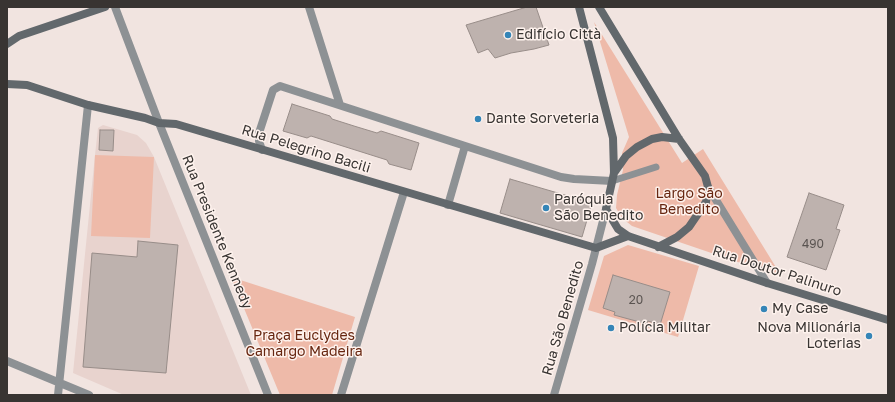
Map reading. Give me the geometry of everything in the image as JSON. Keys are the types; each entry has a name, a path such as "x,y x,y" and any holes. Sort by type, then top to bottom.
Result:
{"main road":[{"path":"7,44 19,36 104,7"},
{"path":"579,7 613,138 613,177 606,209 618,229 628,236 658,246 677,237 688,227 706,202 708,187 705,176 679,140 599,7"},
{"name":"Rua Pelegrino Bacili","path":"7,84 27,85 88,105 145,118 159,123 176,124 596,248"},
{"path":"613,177 626,156 652,139 662,137 679,140"},
{"path":"596,248 628,236"},
{"name":"Rua Doutor Palinuro","path":"658,246 767,283 888,320"}],"street":[{"name":"Rua Presidente Kennedy","path":"116,7 159,123 268,395"},
{"path":"309,7 340,105"},
{"path":"262,150 259,141 259,133 273,90 280,86 561,176 574,179 613,177"},
{"path":"58,395 88,105"},
{"path":"448,205 465,146"},
{"path":"708,187 767,283"},
{"path":"341,395 404,192"},
{"path":"596,248 606,209"},
{"name":"Rua São Benedito","path":"554,395 596,248"},
{"path":"7,361 89,395"}],"lane":[{"path":"613,177 656,166"}],"shaded area":[{"path":"103,125 137,135 146,143 154,157 251,395 124,395 73,373 98,128"}],"green space":[{"name":"Largo São Benedito","path":"594,22 682,163 703,149 782,277 632,226 622,218 616,208 617,195 623,170 622,153 629,137"},
{"path":"95,155 154,157 150,238 91,236"},
{"path":"628,245 699,266 678,337 588,310 604,256"},
{"name":"Praça Euclydes Camargo Madeira","path":"231,277 355,317 332,395 280,395"}],"building":[{"name":"Edifício Città","path":"527,7 536,7 549,45 495,58 488,49 478,53 466,25"},
{"path":"292,104 330,116 332,119 354,126 377,133 381,131 419,143 411,170 389,164 387,160 311,136 307,138 283,131"},
{"path":"100,130 114,130 113,151 99,150"},
{"name":"Paróquia São Benedito","path":"510,179 592,203 582,237 500,213"},
{"path":"809,193 844,205 836,229 840,230 826,270 787,257"},
{"path":"138,241 178,245 166,373 83,367 92,253 137,257"},
{"path":"613,275 670,292 660,325 648,321 647,324 614,315 615,312 603,308"}],"place":[{"name":"Edifício Città","path":"508,35"},
{"name":"Dante Sorveteria","path":"478,119"},
{"name":"Paróquia São Benedito","path":"546,208"},
{"name":"My Case","path":"764,309"},
{"name":"Polícia Militar","path":"611,328"},
{"name":"Nova Milionária Loterias","path":"869,336"}]}
